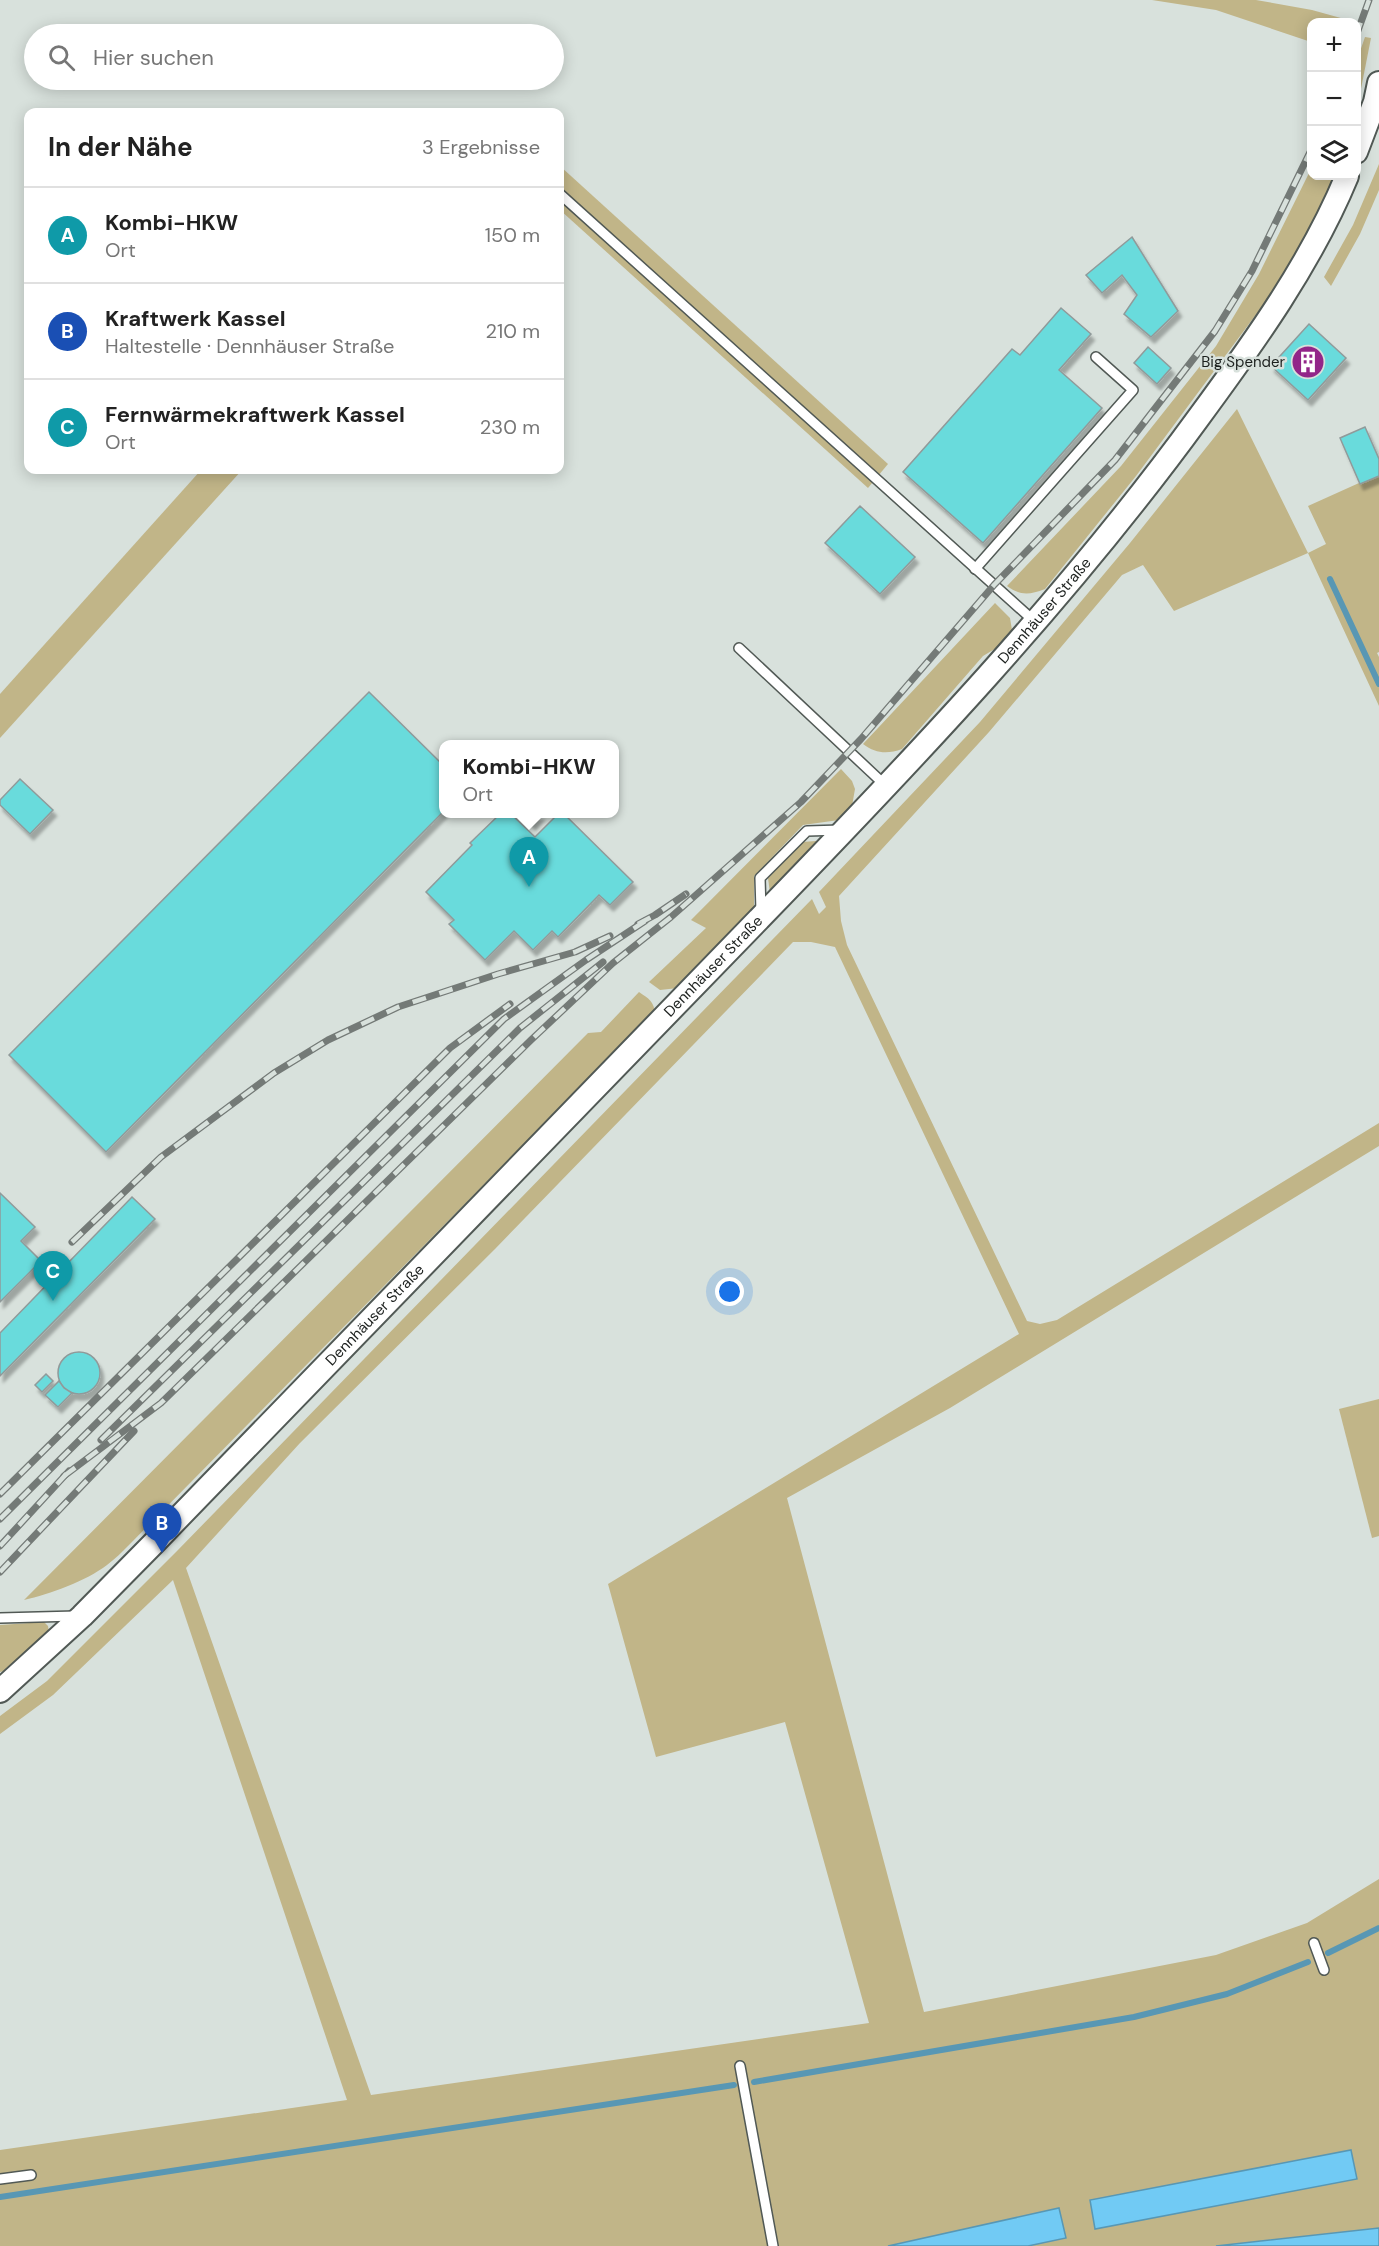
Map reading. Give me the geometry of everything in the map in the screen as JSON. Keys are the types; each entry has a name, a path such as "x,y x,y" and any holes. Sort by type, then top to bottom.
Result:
{"street":[{"path":"1361,139 1375,102 1379,83"},
{"name":"Dennhäuser Straße","path":"0,1691 82,1616 846,830 1036,623 1150,485 1236,367 1285,294 1332,210 1345,180"}],"lane":[{"path":"564,198 1036,623"},
{"path":"975,568 1133,390 1096,357"},
{"path":"739,648 886,786"},
{"path":"0,1618 82,1616"},
{"path":"1314,1943 1324,1970"},
{"path":"740,2066 773,2246"},
{"path":"0,2179 31,2175"}],"shaded area":[{"path":"1152,0 1256,0 1312,10 1341,18 1307,18 1307,41 1216,10"},
{"path":"1365,37 1371,38 1361,89 1361,72 1361,48"},
{"path":"1379,164 1379,190 1360,234 1331,286 1324,277 1353,225"},
{"path":"564,170 888,464 868,488 564,214"},
{"path":"1307,177 1307,180 1333,180 1322,206 1275,289 1136,476 1045,589 1025,594 1007,586 1121,466 1216,346 1259,274"},
{"path":"1237,409 1308,553 1174,611 1143,565 1122,575 989,732 839,896 841,921 847,945 1027,1321 1040,1324 1057,1320 1379,1123 1379,1146 950,1408 787,1498 924,2012 1216,1955 1307,1923 1379,1879 1379,2228 1216,2246 0,2246 0,2150 347,2100 173,1580 53,1695 0,1734 0,1716 47,1681 177,1551 812,899 819,914 826,907 819,892 980,722 1130,543","holes":["793,942 811,942 835,947 1019,1334 608,1584 656,1757 785,1722 869,2023 371,2095 186,1568 300,1443 495,1249"]},
{"path":"197,474 238,474 0,738 0,694"},
{"path":"1379,474 1379,652 1377,653 1379,657 1379,706 1308,553 1326,544 1308,506"},
{"path":"995,603 1010,618 1012,630 998,647 983,656 902,749 882,752 863,744"},
{"path":"841,769 852,781 855,789 852,806 839,820 803,825 754,876 754,910 678,988 660,990 649,982 706,928 691,920"},
{"path":"802,842 819,842 770,893 768,878"},
{"path":"639,992 650,1001 655,1014 647,1019 124,1550 107,1565 78,1582 24,1600 588,1033 601,1032"},
{"path":"1379,1399 1379,1536 1372,1538 1339,1409"},
{"path":"44,1622 49,1632 9,1670 0,1672 0,1625"}],"water":[{"path":"1351,2150 1357,2179 1095,2229 1090,2200"},
{"path":"1059,2208 1066,2238 1028,2246 888,2246"},
{"path":"1379,2228 1379,2246 1216,2246"}],"building":[{"path":"1132,237 1178,311 1151,337 1124,314 1137,295 1122,275 1102,293 1086,275"},
{"path":"1061,308 1091,334 1059,370 1102,408 983,543 903,472 1012,349 1020,355"},
{"name":"Big Spender","path":"1309,324 1346,358 1308,400 1271,366"},
{"path":"1148,347 1171,368 1157,384 1134,363"},
{"path":"1365,427 1379,459 1379,476 1360,484 1340,438"},
{"path":"860,506 915,557 880,594 825,543"},
{"path":"369,692 439,761 439,816 106,1152 9,1055"},
{"path":"20,779 53,810 30,834 0,805 0,800"},
{"path":"496,818 515,818 535,837 554,818 568,818 633,882 610,905 599,895 558,937 552,931 533,950 514,931 485,960 449,924 454,920 426,892 472,845 470,843"},
{"path":"527,818 537,818 532,824"},
{"path":"0,1193 35,1227 21,1241 41,1261 0,1302"},
{"path":"132,1197 155,1219 0,1376 0,1333"},
{"path":"79,1352 94,1358 100,1373 94,1388 79,1394 64,1388 58,1373 64,1358"},
{"path":"46,1374 53,1381 42,1392 35,1385"},
{"path":"59,1381 72,1393 58,1407 45,1395"}],"waterway":[{"path":"1330,579 1379,684"},
{"path":"1328,1953 1379,1928"},
{"path":"754,2082 1134,2017 1227,1994 1308,1962"},
{"path":"0,2197 734,2085"}],"railway":[{"path":"1361,22 1369,0"},
{"path":"64,1476 161,1403 531,1040 613,963 671,917 801,802 861,739 994,585 1115,460 1215,331 1252,271 1307,158"},
{"path":"638,924 686,894"},
{"path":"0,1519 504,1019 645,921"},
{"path":"72,1242 161,1157 274,1073 328,1040 398,1007 498,974 575,952 610,936"},
{"path":"101,1440 520,1028 603,962"},
{"path":"0,1494 450,1048 510,1004"},
{"path":"0,1572 134,1431"},
{"path":"0,1546 69,1471"}],"place":[{"name":"Big Spender","path":"1308,362"},
{"name":"Kombi-HKW","path":"529,887"},
{"name":"Fernwärmekraftwerk Kassel","path":"53,1301"},
{"name":"Kraftwerk Kassel","path":"162,1553"}]}
